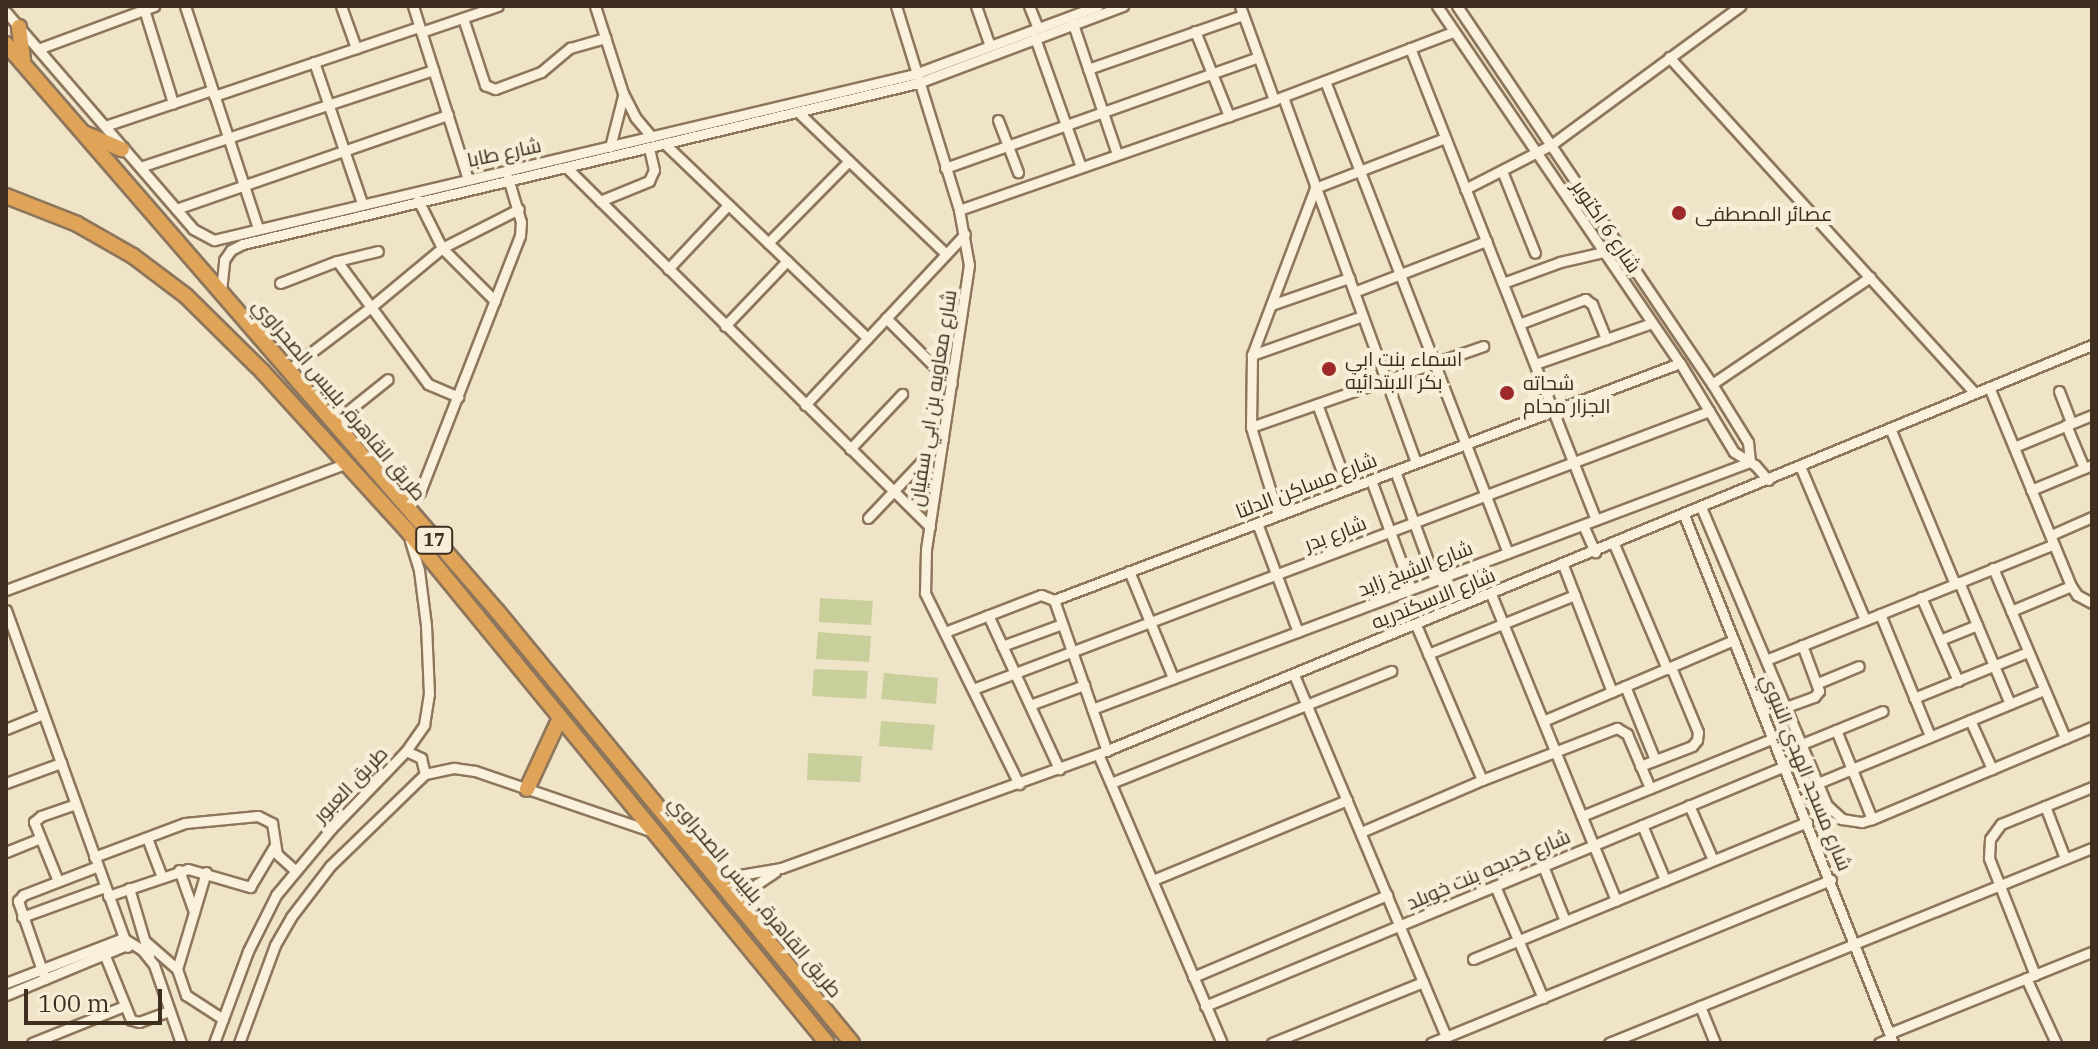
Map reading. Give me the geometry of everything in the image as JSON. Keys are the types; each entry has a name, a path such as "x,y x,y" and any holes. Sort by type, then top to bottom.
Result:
{"highway":[{"path":"19,27 23,62"},
{"name":"طريق القاهرة, بلبيس الصحراوي","path":"6,44 497,611 852,1043"},
{"path":"84,133 122,149"},
{"name":"طريق القاهرة, بلبيس الصحراوي","path":"6,196 99,236 166,279 215,322 406,529 827,1043"},
{"path":"527,789 560,718"}],"street":[{"path":"185,6 258,228"},
{"path":"341,6 356,48"},
{"path":"413,6 468,179"},
{"path":"105,126 498,6"},
{"path":"595,6 623,93 635,117 652,137"},
{"name":"شارع معاويه بن ابي سفيان","path":"896,6 959,210 965,234 968,285 923,575 925,593 1019,784"},
{"path":"976,6 990,46"},
{"path":"1029,6 1081,167"},
{"name":"شارع طابا","path":"243,244 418,200 568,169 800,114 916,78 1037,33 1084,8 1098,6"},
{"name":"شارع طابا","path":"6,12 122,149 206,239 916,78 990,46 1073,24 1123,6"},
{"name":"شارع 6 اكتوبر","path":"1437,6 1680,363 1734,452 1750,462 1768,480"},
{"name":"شارع 6 اكتوبر","path":"1457,6 1712,384 1748,442 1750,462"},
{"path":"38,49 147,7 173,103"},
{"path":"1465,189 1551,145 1734,8"},
{"path":"1088,69 1195,31 1241,10 1315,188 1416,463"},
{"path":"463,18 485,85 491,89 517,84 541,72 570,48 606,38"},
{"path":"1073,24 1117,154"},
{"path":"1195,31 1229,116"},
{"path":"959,210 1278,99 1453,32"},
{"path":"1410,48 1596,520"},
{"path":"945,168 1258,57"},
{"path":"1669,57 1975,393"},
{"path":"314,62 362,203"},
{"path":"140,167 433,70"},
{"path":"1325,81 1508,553"},
{"path":"610,147 623,93"},
{"path":"800,114 946,254"},
{"path":"176,209 448,115"},
{"path":"998,120 1018,172"},
{"path":"1278,515 1251,427 1252,355 1315,188 1445,138"},
{"path":"666,145 867,338"},
{"path":"600,201 649,181 654,170 649,149"},
{"path":"768,243 849,161"},
{"path":"568,169 930,527"},
{"path":"404,506 420,492 520,236 519,209 505,171"},
{"path":"1502,171 1535,253"},
{"path":"418,200 442,248 495,301"},
{"path":"668,269 728,205"},
{"path":"288,370 442,248 519,209"},
{"path":"221,291 227,254 243,244 240,233"},
{"path":"805,405 965,234"},
{"path":"1354,292 1486,241"},
{"path":"280,283 337,261 378,251"},
{"path":"1503,283 1560,262 1603,252"},
{"path":"337,261 428,384 458,397"},
{"path":"725,326 787,261"},
{"path":"1712,384 1870,277"},
{"path":"1271,305 1349,278"},
{"path":"1519,324 1585,299 1592,304 1606,339"},
{"path":"1252,355 1362,316"},
{"path":"886,318 952,384"},
{"path":"1535,364 1652,323"},
{"name":"شارع الاسكندريه","path":"712,876 734,876 781,868 1059,769 1595,552 2092,345"},
{"path":"1251,427 1483,346"},
{"name":"شارع مساكن الدلتا","path":"945,632 1041,595 1054,600 1680,363"},
{"path":"333,423 388,379"},
{"path":"1989,387 2071,586 2077,595 2092,603"},
{"path":"2031,490 2088,467 2068,424 2059,391"},
{"path":"850,449 902,394"},
{"path":"1317,404 1348,488"},
{"name":"شارع بدر","path":"973,689 1709,411"},
{"path":"2014,447 2092,415"},
{"path":"1890,428 2010,704"},
{"path":"868,518 944,439"},
{"name":"شارع الشيخ زايد","path":"1092,709 1750,462"},
{"path":"6,590 347,463"},
{"path":"1800,466 1865,620"},
{"path":"1395,471 1435,580"},
{"path":"1371,480 1411,589"},
{"name":"شارع مسجد الهدي النبوي","path":"1701,507 1827,805 1842,819 1852,822 1872,819"},
{"name":"شارع مسجد الهدي النبوي","path":"1684,515 1891,1038"},
{"path":"1766,660 1993,568 2092,517"},
{"path":"1257,523 1298,632"},
{"path":"1583,525 1595,552"},
{"name":"طريق العبور","path":"214,1043 260,922 295,870 406,751 424,725 429,694 423,591 406,529"},
{"path":"1614,544 1698,736 1692,746 1640,766"},
{"path":"1563,565 1612,692"},
{"path":"1993,568 2065,738"},
{"path":"1129,571 1173,678"},
{"path":"2011,611 2071,586"},
{"path":"1491,594 1616,900"},
{"path":"1428,654 1575,595"},
{"path":"1921,597 1958,681"},
{"path":"1054,600 1092,709 1111,783 1222,1043"},
{"path":"6,610 127,942 149,956"},
{"path":"1880,614 1930,736"},
{"path":"988,615 1059,769"},
{"path":"1002,646 1062,624"},
{"path":"1416,625 1482,780"},
{"path":"1940,640 1977,625"},
{"path":"1543,721 1734,640"},
{"path":"1786,707 1817,694 1818,683 1802,645"},
{"path":"1914,698 2028,652"},
{"path":"1818,683 1859,666"},
{"path":"1111,783 1391,671"},
{"path":"1294,675 1446,1037"},
{"path":"1030,705 1084,685"},
{"path":"1625,686 1655,760"},
{"path":"1818,783 2044,690"},
{"path":"1802,744 1883,711"},
{"path":"6,729 43,714"},
{"path":"1970,720 1992,769"},
{"path":"1836,730 1872,819 2092,727"},
{"path":"1361,832 1482,780 1620,728 1627,734 1650,788"},
{"path":"1582,816 1774,738"},
{"path":"406,751 421,758 425,774"},
{"path":"6,783 61,763"},
{"name":"شارع خديجه بنت خويلد","path":"1205,1006 1785,766"},
{"path":"239,1043 275,945 291,917 330,866 425,774 444,768 465,769 654,832"},
{"path":"2056,1043 1988,848 2001,824 2092,787"},
{"path":"1153,880 1347,800"},
{"path":"58,881 34,825 38,817 75,804"},
{"path":"1689,805 1713,860"},
{"path":"2045,806 2065,858"},
{"path":"43,974 22,917 20,897 147,838 209,818 258,816 268,819 275,828 275,845 280,859 295,870"},
{"path":"1473,959 1807,822"},
{"path":"1642,825 1665,880"},
{"path":"147,838 161,875"},
{"path":"6,852 39,839"},
{"path":"22,917 179,870 206,872 250,887 275,845"},
{"path":"1609,1043 2092,848"},
{"path":"1543,866 1565,921"},
{"name":"شارع الاسكندريه","path":"739,908 757,884 781,868"},
{"path":"179,870 194,912"},
{"path":"177,969 206,872"},
{"path":"1431,1043 1831,880"},
{"path":"133,886 149,956 181,1043"},
{"path":"1495,886 1543,998"},
{"path":"1193,977 1387,895"},
{"path":"145,941 177,969 186,995 223,1019"},
{"path":"6,983 105,956 127,942"},
{"path":"6,995 43,974 127,942"},
{"path":"1879,1043 2092,952"},
{"path":"105,956 129,1018 136,1022 169,1011"},
{"path":"1272,1043 1423,982"},
{"path":"32,1043 124,1006"},
{"path":"1700,1006 1715,1043"}],"green space":[{"path":"820,598 873,601 871,625 819,622"},
{"path":"818,632 871,636 869,662 816,659"},
{"path":"814,669 868,671 866,699 812,696"},
{"path":"884,673 938,678 936,704 881,699"},
{"path":"881,721 935,725 932,750 879,746"},
{"path":"808,753 862,756 860,782 807,780"}],"place":[{"name":"عصائر المصطفى","path":"1679,213"},
{"name":"اسماء بنت ابي بكر الابتدائيه","path":"1329,369"},
{"name":"شحاته الجزار محام","path":"1507,393"}]}
